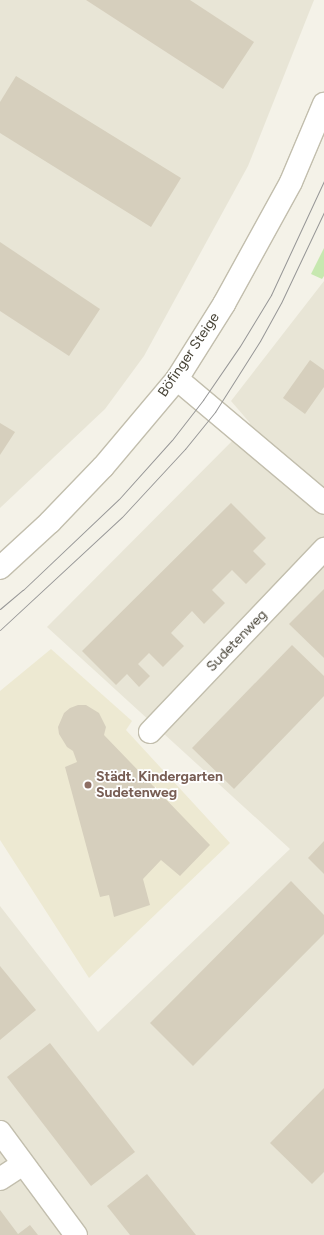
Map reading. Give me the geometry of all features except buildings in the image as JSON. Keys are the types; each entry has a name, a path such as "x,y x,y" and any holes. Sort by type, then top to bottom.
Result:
{"street":[{"name":"Böfinger Steige","path":"0,568 50,522 103,467 177,379 224,304 291,182 324,104"},
{"path":"177,379 324,503"},
{"name":"Sudetenweg","path":"150,732 324,549"},
{"path":"0,1132 76,1235"},
{"path":"0,1179 23,1164"}],"shaded area":[{"path":"0,0 314,0 248,166 144,356 105,409 0,508"},
{"path":"324,281 324,1235 0,1235 0,906 98,1032 290,849 47,627 250,423 231,401"},
{"name":"Städt. Kindergarten Sudetenweg","path":"51,649 132,721 126,730 230,843 89,978 0,840 0,691"}],"green space":[{"path":"324,248 324,276 322,279 311,274"}],"tram line":[{"path":"0,609 23,590 119,499 172,440 203,400 240,346 271,295 324,181"},
{"path":"0,630 122,517 185,449 215,412 260,341 281,303 324,212"}],"place":[{"name":"Städt. Kindergarten Sudetenweg","path":"88,785"}]}
